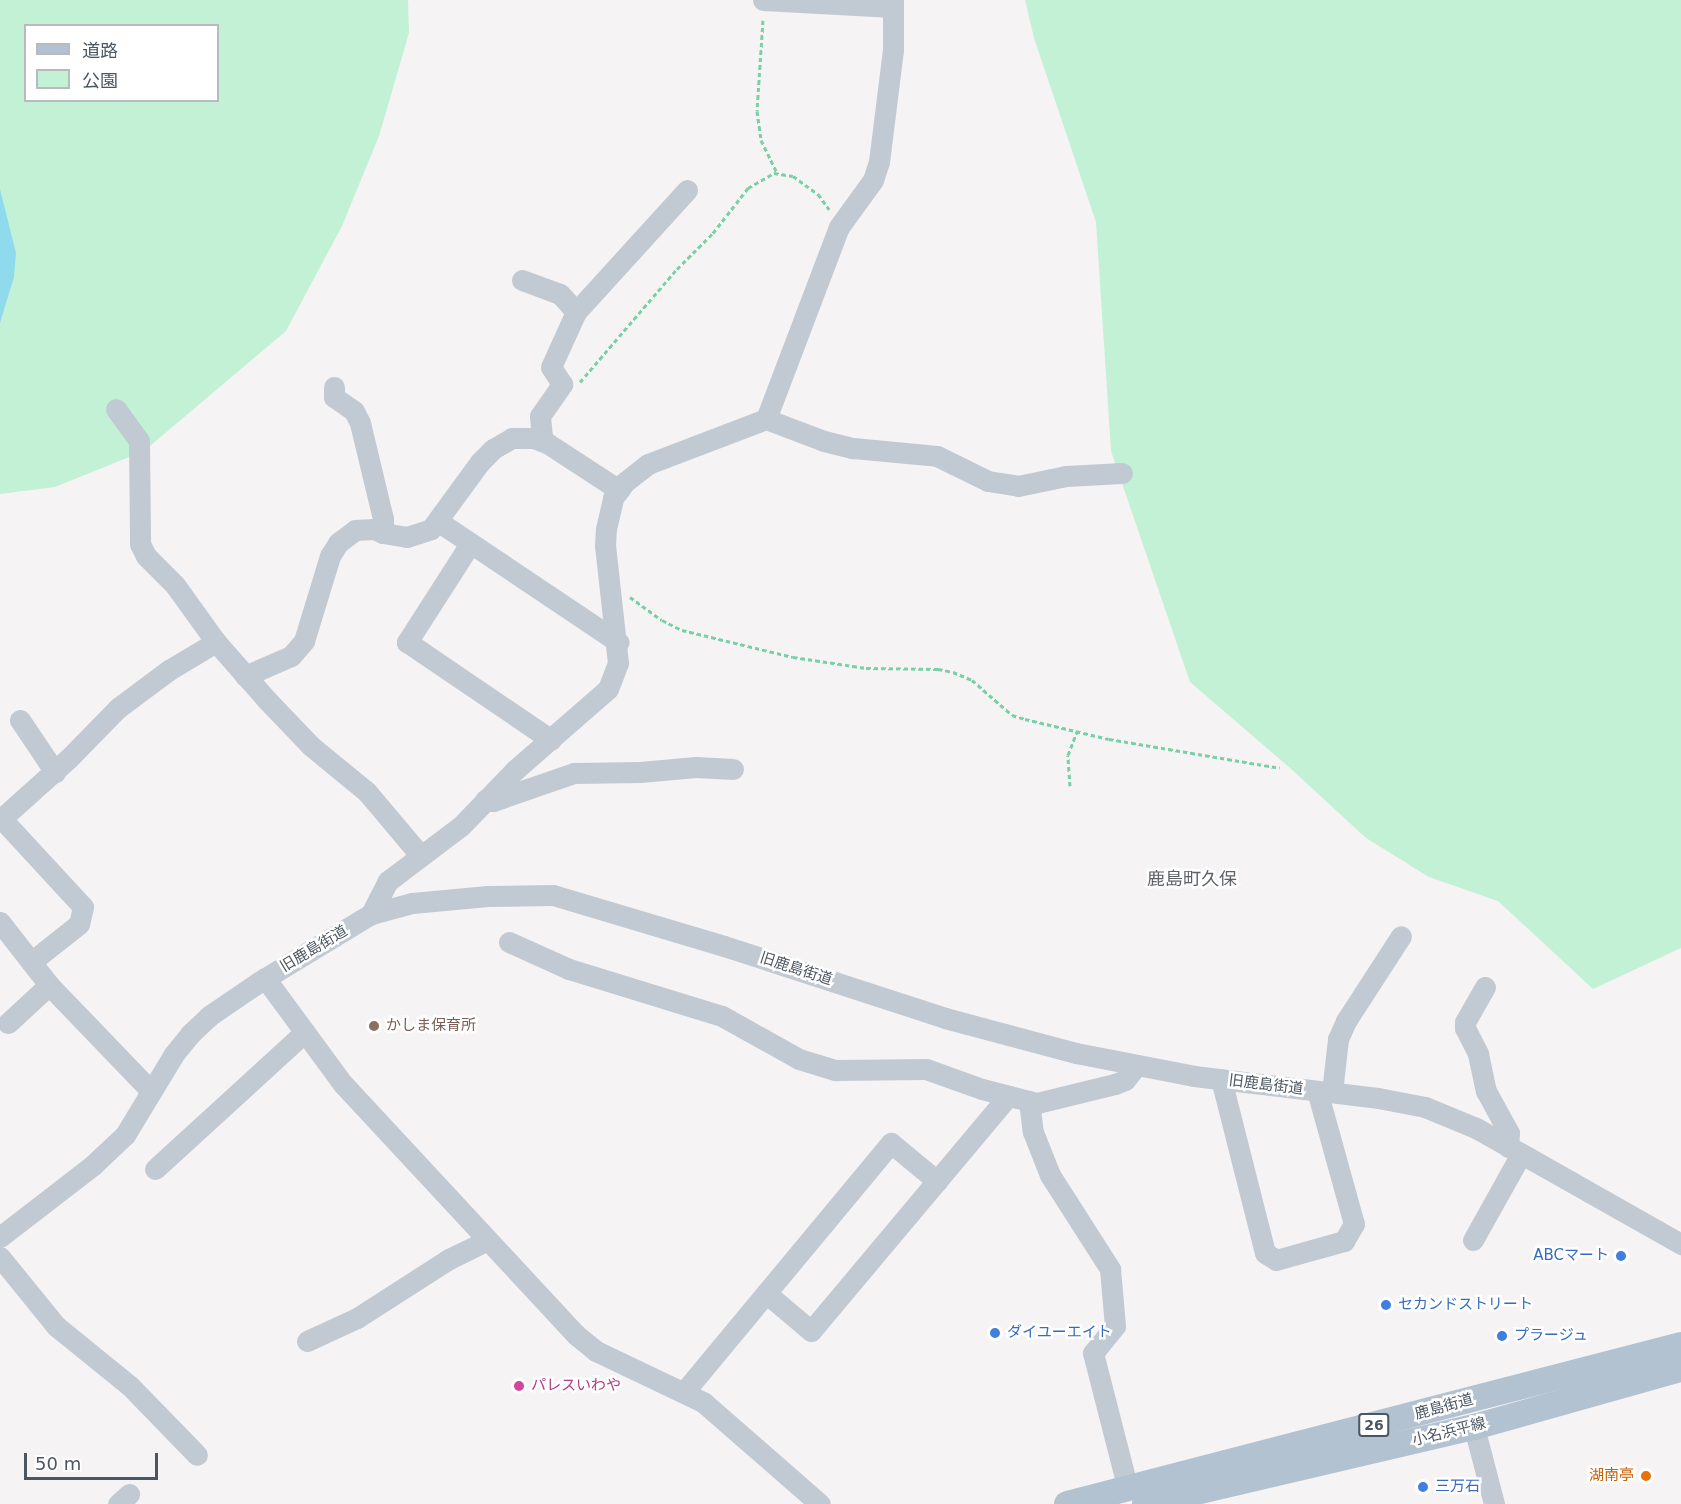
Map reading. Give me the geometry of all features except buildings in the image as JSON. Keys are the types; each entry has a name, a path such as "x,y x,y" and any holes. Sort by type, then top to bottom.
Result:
{"main road":[{"name":"鹿島街道","path":"1067,1504 1136,1497 1681,1345"},
{"name":"小名浜平線","path":"1136,1497 1474,1426 1681,1369"}],"street":[{"path":"764,0 893,4 893,50 879,162 873,180 840,224 766,419"},
{"path":"542,436 540,416 562,384 551,367 576,312 687,190"},
{"path":"522,280 565,297 576,312"},
{"path":"334,387 334,397 354,411 360,423 382,519 383,534"},
{"path":"116,409 139,441 140,544 146,556 175,585 216,642 245,676 311,746 367,792 420,855"},
{"path":"372,914 388,881 461,826 485,800 608,689 618,663 618,642 605,546 606,529 613,498 648,464 766,419 824,441 853,448 937,456 988,480 1018,486 1066,476 1122,473"},
{"path":"245,676 291,656 304,641 330,556 338,543 355,530 374,529 383,534 407,537 424,533 439,522 480,462 493,449 512,438 533,438 548,443 620,490"},
{"path":"439,522 618,642"},
{"path":"470,544 407,642 551,740"},
{"path":"31,962 80,924 83,907 1,819 54,772 118,708 169,670 216,642"},
{"path":"20,720 54,772"},
{"path":"485,800 493,801 574,773 696,768 734,769"},
{"name":"旧鹿島街道","path":"0,1237 93,1165 126,1135 151,1091 190,1034 209,1016 265,978 372,914 412,903 488,896 553,895 724,946 945,1018 1076,1053 1221,1079 1325,1091 1425,1107 1476,1128 1681,1244"},
{"path":"0,923 49,985 151,1091"},
{"path":"1221,1079 1265,1253 1276,1260 1344,1241 1354,1224 1325,1091 1338,1039 1346,1021 1401,936"},
{"path":"509,942 569,969 722,1016 799,1059 835,1070 926,1069 1008,1096 1043,1103 1125,1080 1137,1065"},
{"path":"265,978 343,1084 575,1334 597,1351 703,1402 820,1504"},
{"path":"8,1023 49,985"},
{"path":"1473,1240 1515,1150 1509,1133 1486,1091 1478,1054 1465,1028 1465,1022 1485,987"},
{"path":"155,1169 304,1032"},
{"path":"766,1293 811,1331 1008,1096"},
{"path":"1029,1101 1033,1132 1050,1176 1110,1269 1115,1326 1093,1353 1136,1497"},
{"path":"684,1392 891,1143 937,1181"},
{"path":"307,1341 357,1318 449,1259 488,1240"},
{"path":"0,1257 56,1326 130,1386 198,1455"},
{"path":"1474,1426 1494,1504"}],"path":[{"path":"764,0 757,111 761,140 777,173"},
{"path":"574,390 677,269 713,233 748,188 764,177 777,173 794,176 812,189 840,224"},
{"path":"611,591 628,596 662,620 682,630 793,657 866,668 938,669 953,672 985,689 1012,715 1077,732 1280,768"},
{"path":"1070,786 1068,755 1077,732"}],"green space":[{"path":"0,0 408,0 409,33 379,136 342,226 286,331 144,451 55,487 0,494"},
{"path":"1025,0 1681,0 1681,948 1593,989 1498,901 1429,877 1366,838 1289,767 1190,682 1111,451 1096,222 1034,38"}],"water":[{"path":"0,189 16,253 14,277 0,323"}],"place":[{"name":"かしま保育所","path":"374,1026"},
{"name":"ABCマート","path":"1621,1256"},
{"name":"セカンドストリート","path":"1386,1305"},
{"name":"ダイユーエイト","path":"995,1333"},
{"name":"プラージュ","path":"1502,1336"},
{"name":"パレスいわや","path":"519,1386"},
{"name":"湖南亭","path":"1646,1476"},
{"name":"三万石","path":"1423,1487"}],"district":[{"name":"鹿島町久保","path":"1192,879"}]}
